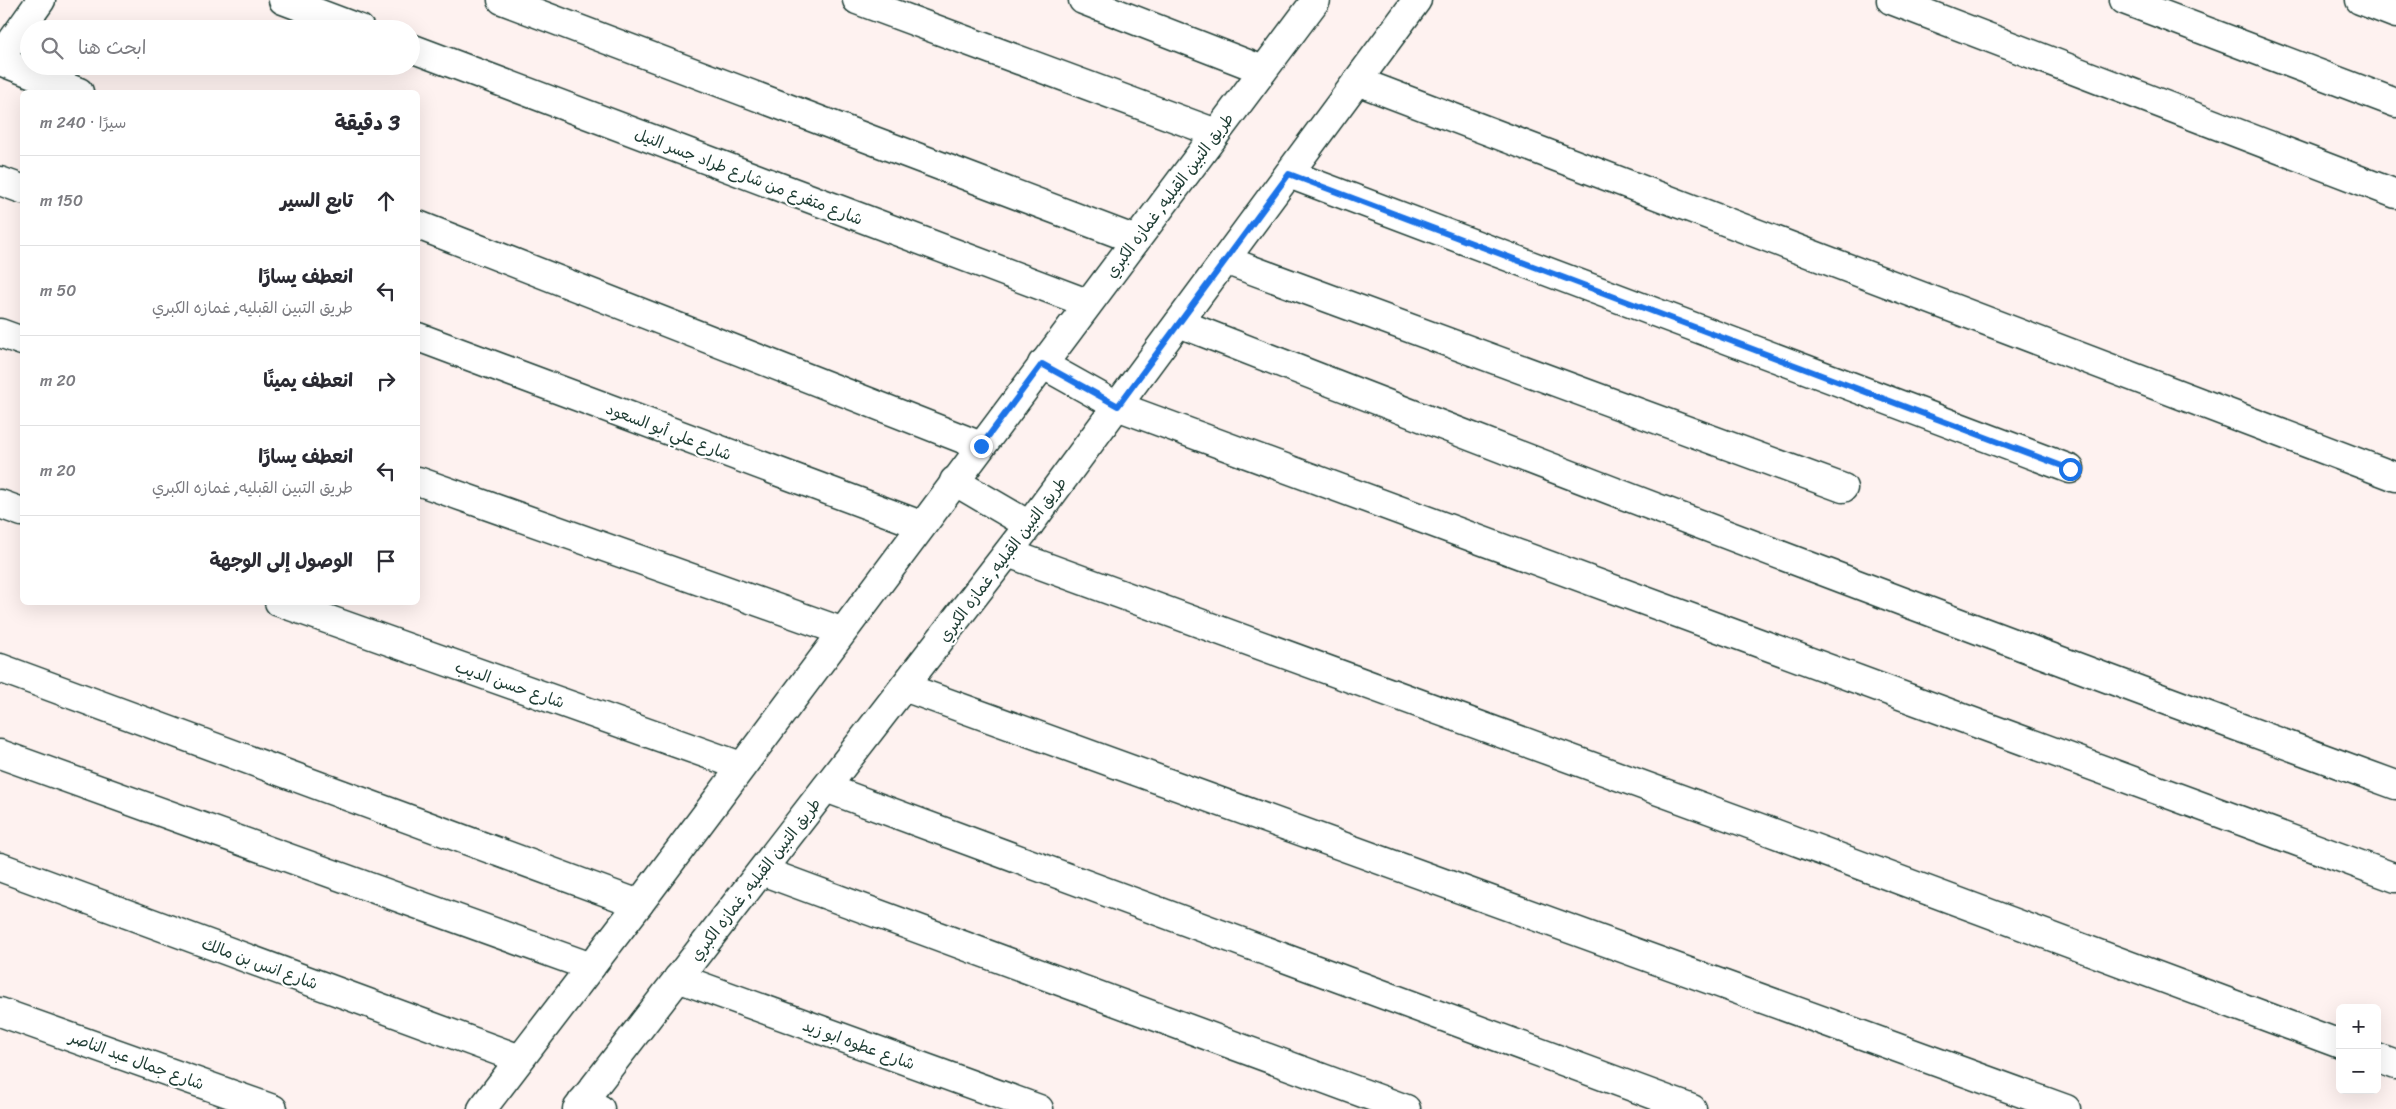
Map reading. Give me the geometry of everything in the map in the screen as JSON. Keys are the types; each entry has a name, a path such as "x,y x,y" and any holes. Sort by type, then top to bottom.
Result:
{"street":[{"path":"27,20 41,0"},
{"path":"284,0 336,20"},
{"path":"502,0 1136,240"},
{"path":"857,0 1216,133"},
{"path":"1083,0 1263,70"},
{"name":"طريق التبين القبليه, غمازه الكبري","path":"482,1109 639,904 1314,0"},
{"name":"طريق التبين القبليه, غمازه الكبري","path":"586,1107 678,978 1030,525 1417,0"},
{"path":"1891,0 2396,194"},
{"path":"2124,0 2396,103"},
{"path":"2360,0 2396,14"},
{"path":"20,31 0,60 20,68"},
{"name":"شارع متفرع من شارع طراد جسر النيل","path":"420,51 1087,304"},
{"path":"38,75 75,90"},
{"path":"1357,81 2396,477"},
{"path":"1289,174 2070,469"},
{"path":"0,181 20,188"},
{"path":"420,226 981,446"},
{"path":"1225,260 1843,488"},
{"path":"1179,322 1552,468 2103,677 2396,785"},
{"path":"0,333 20,340"},
{"name":"شارع علي أبو السعود","path":"420,338 921,526"},
{"path":"1042,364 1118,406 2396,878"},
{"path":"954,481 1030,525"},
{"path":"420,482 841,631"},
{"path":"0,504 20,511"},
{"path":"1008,553 1770,832 2336,1043"},
{"name":"شارع حسن الديب","path":"287,605 741,766"},
{"path":"0,668 639,904"},
{"path":"904,687 2066,1109"},
{"path":"0,754 591,967"},
{"path":"826,788 1692,1109"},
{"name":"شارع انس بن مالك","path":"0,867 520,1059"},
{"path":"762,870 1406,1109"},
{"name":"شارع عطوه ابو زيد","path":"678,978 1039,1109"},
{"name":"شارع جمال عبد الناصر","path":"0,1012 273,1109"},
{"path":"2381,1059 2396,1065"}],"route":[{"path":"981,446 1042,364 1118,406 1289,174 2070,469"}]}
